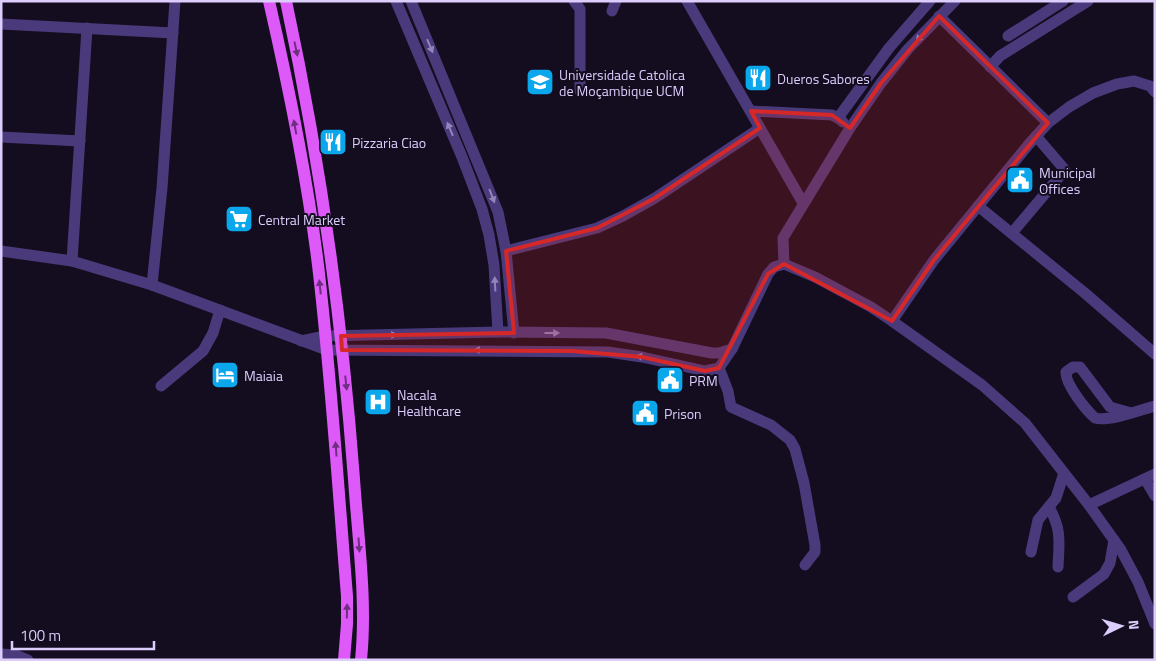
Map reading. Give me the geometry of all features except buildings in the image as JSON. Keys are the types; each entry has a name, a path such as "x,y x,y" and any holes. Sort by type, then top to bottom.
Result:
{"main road":[{"path":"286,1 301,69 322,193 341,336 364,618 361,660"},
{"path":"270,2 289,91 309,205 325,336 347,596 344,660"}],"street":[{"path":"152,285 162,188 175,1"},
{"path":"396,1 482,209 494,265 498,332"},
{"path":"411,1 494,201 506,251 514,332"},
{"path":"574,1 580,9 580,91"},
{"path":"687,1 803,203"},
{"path":"838,118 889,48 930,1"},
{"path":"784,264 783,238 850,128 881,83 908,49 954,1"},
{"path":"1008,36 1064,1"},
{"path":"990,67 1000,56 1088,1"},
{"path":"939,16 1048,123"},
{"path":"1,24 174,33"},
{"path":"72,261 87,28"},
{"path":"892,321 934,260 1048,123 1093,93 1117,84 1134,81 1150,86 1155,92"},
{"path":"751,111 832,116 838,118 850,128"},
{"path":"506,251 597,228 622,216 655,198 760,128"},
{"path":"1012,233 1065,170 1036,136"},
{"path":"1,137 80,141"},
{"path":"978,206 1123,325 1155,354"},
{"path":"1,251 72,261 152,285 326,350 608,352 642,357 705,371 718,368 732,348 768,274 774,267 784,264 871,307 982,385 1025,423 1090,505 1114,540 1138,582 1155,624"},
{"path":"161,386 203,351 213,333 220,310"},
{"path":"301,341 325,336 498,332 606,333 712,353 719,353 732,348"},
{"path":"1131,413 1110,407 1080,367 1073,367 1066,372 1067,380 1072,388 1095,418 1103,419 1131,413 1155,406"},
{"path":"718,368 728,390 731,408 772,425 790,440 795,449 804,483 816,545 815,552 805,565"},
{"path":"1031,552 1038,520 1056,498 1064,473"},
{"path":"1090,505 1150,476 1155,496"},
{"path":"1049,507 1057,521 1059,532 1058,567"},
{"path":"1073,597 1104,574 1110,564 1114,540"},
{"path":"1,654 16,655 28,660"}],"highlighted area":[{"path":"939,16 1048,123 934,260 892,321 784,264 768,274 719,368 705,371 642,357 572,351 342,350 341,336 514,333 506,251 597,228 655,198 760,128 751,111 832,115 850,128 881,83"}],"place":[{"name":"Dueros Sabores","path":"758,78"},
{"name":"Universidade Catolica de Moçambique UCM","path":"540,82"},
{"name":"Pizzaria Ciao","path":"333,142"},
{"name":"Municipal Offices","path":"1020,180"},
{"name":"Central Market","path":"239,219"},
{"name":"Maiaia","path":"225,375"},
{"name":"PRM","path":"670,380"},
{"name":"Nacala Healthcare","path":"378,402"},
{"name":"Prison","path":"645,413"}]}
